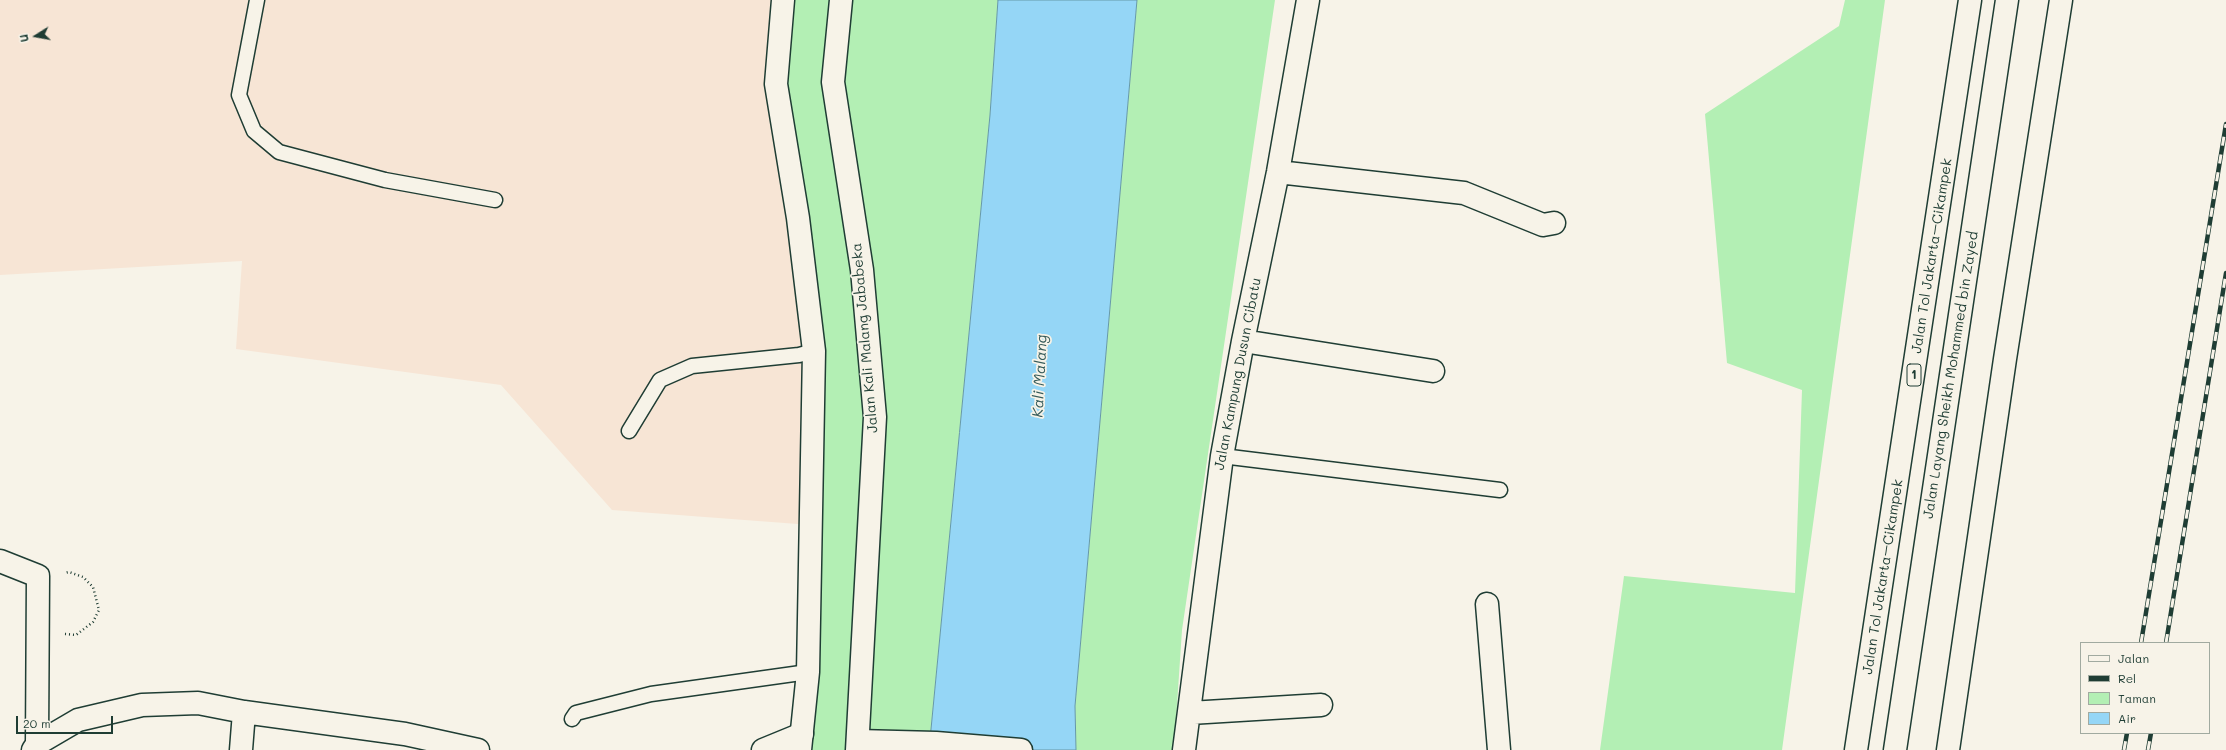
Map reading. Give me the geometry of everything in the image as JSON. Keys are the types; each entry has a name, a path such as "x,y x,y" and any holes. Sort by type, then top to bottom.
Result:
{"main road":[{"path":"763,750 801,742 808,672 814,351 798,218 776,84 783,0"},
{"name":"Jalan Kali Malang Jababeka","path":"841,0 833,82 862,270 875,417 858,745"},
{"name":"Jalan Kampung Dusun Cibatu","path":"1184,750 1190,713 1222,456 1243,341 1278,172 1308,0"},
{"name":"Jalan Tol Jakarta–Cikampek","path":"1856,750 1970,0"},
{"name":"Jalan Layang Sheikh Mohammed bin Zayed","path":"1895,750 2007,0"},
{"path":"1939,750 2050,0"},
{"path":"1948,750 2004,367 2061,0"},
{"path":"1278,172 1464,193 1543,225 1554,223"},
{"path":"1243,341 1433,371"},
{"path":"0,561 38,576 40,621 35,747"},
{"path":"1487,604 1499,750"},
{"path":"35,747 78,720 142,705 198,703 244,712 405,734 478,750"},
{"path":"1190,713 1321,705"},
{"path":"241,750 244,712"},
{"path":"858,745 936,743 1021,750"}],"lane":[{"path":"257,0 239,95 254,131 279,152 385,180 495,200"},
{"path":"629,431 660,380 692,366 799,355 814,351"},
{"path":"1222,456 1500,490"},
{"path":"572,719 576,713 652,694 808,672"}],"path":[{"path":"38,576 69,572 83,577 93,587 99,610 93,622 76,635 56,634 40,621"}],"shaded area":[{"path":"0,0 785,0 814,351 811,525 612,510 501,385 236,349 242,261 0,275"}],"green space":[{"path":"783,0 998,0 990,115 929,750 800,750 814,351 776,84"},
{"path":"1137,0 1275,0 1182,630 1174,750 1076,750 1075,706"},
{"path":"1845,0 1885,0 1782,750 1600,750 1624,576 1795,593 1802,390 1727,363 1705,114 1839,26"}],"water":[{"name":"Kali Malang","path":"998,0 1137,0 1075,706 1076,750 929,750 990,115"}],"railway":[{"path":"2141,642 2226,124"},
{"path":"2166,642 2226,273"},
{"path":"2124,750 2127,734"},
{"path":"2148,750 2151,734"}]}
